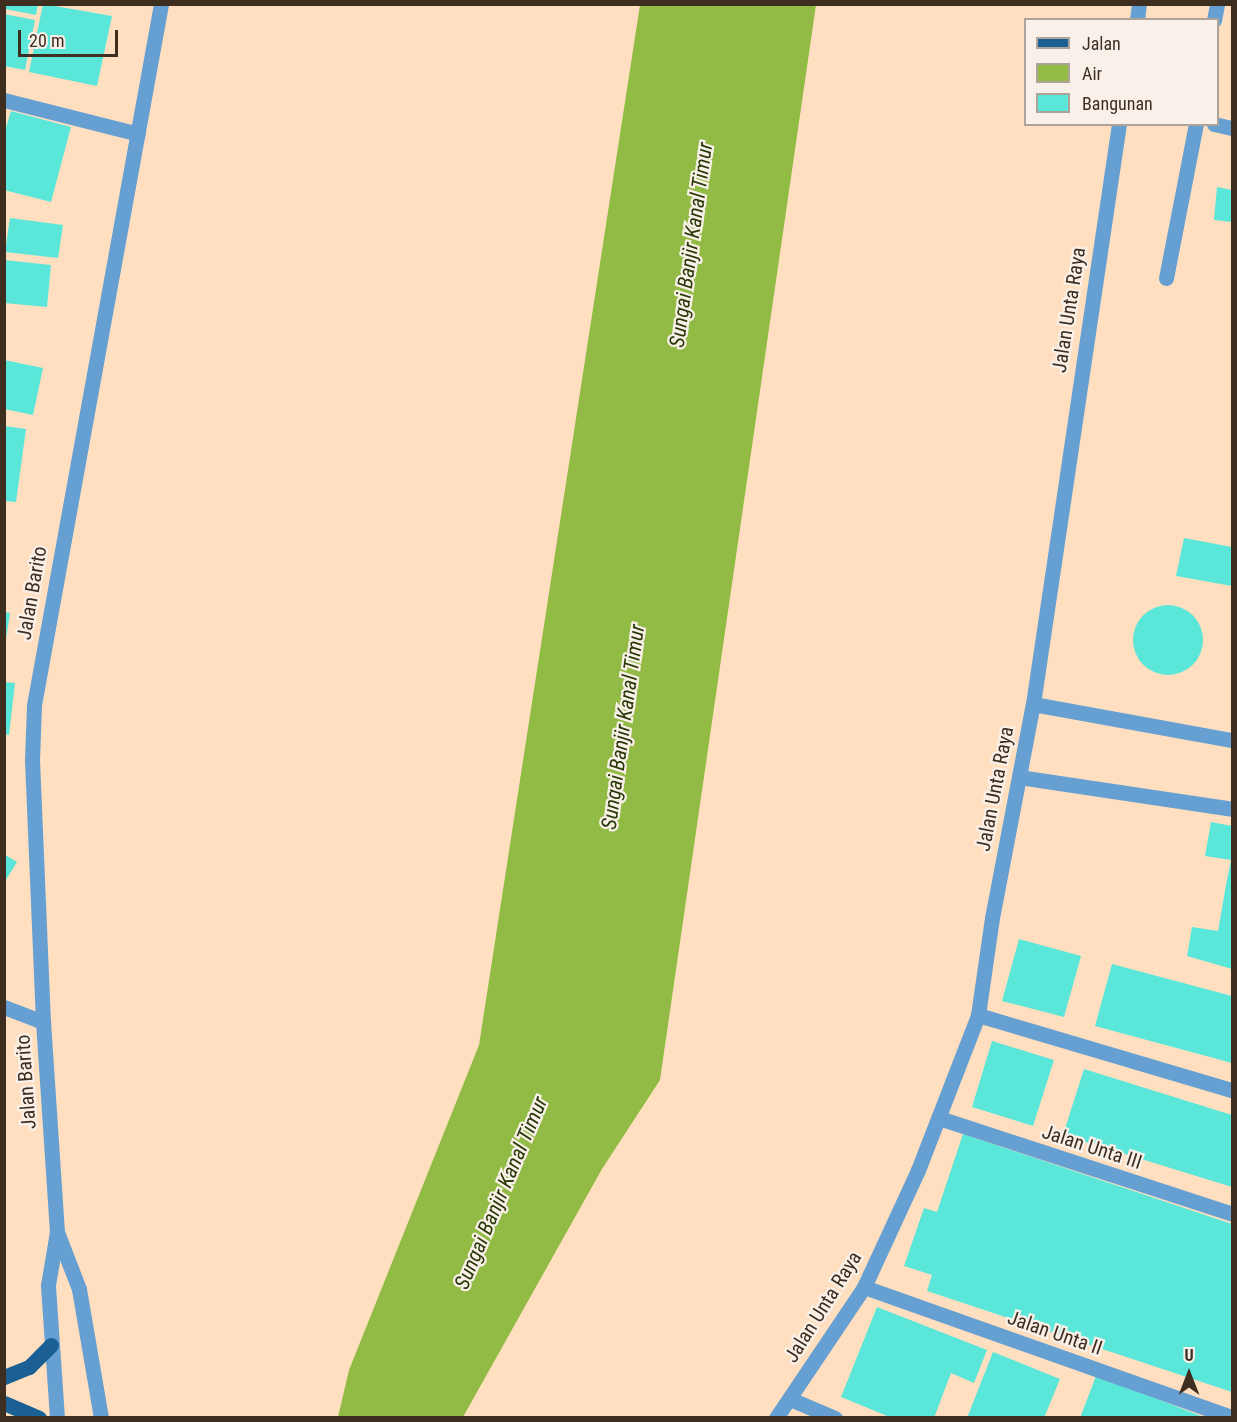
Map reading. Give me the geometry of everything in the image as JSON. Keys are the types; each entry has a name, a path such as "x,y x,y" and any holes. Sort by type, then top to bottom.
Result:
{"main road":[{"path":"4,1377 29,1367 51,1345"},
{"path":"4,1402 39,1418"}],"street":[{"name":"Jalan Barito","path":"57,1232 43,1022 32,760 34,705 161,4"},
{"path":"4,100 138,134"},
{"name":"Jalan Unta Raya","path":"776,1418 864,1287 939,1118 978,1015 1018,777 1034,704 1119,126"},
{"path":"1166,278 1196,126"},
{"path":"1034,704 1233,740"},
{"path":"1018,777 1233,809"},
{"path":"4,1007 43,1022"},
{"path":"978,1015 1233,1090"},
{"name":"Jalan Unta III","path":"939,1118 1233,1214"},
{"path":"57,1232 48,1285 57,1418"},
{"path":"57,1232 80,1289 101,1418"},
{"name":"Jalan Unta II","path":"864,1287 1233,1417"},
{"path":"790,1399 835,1418"}],"water":[{"name":"Sungai Banjir Kanal Timur","path":"640,5 816,5 660,1080 602,1169 463,1417 338,1417 349,1370 479,1045"}],"building":[{"path":"5,4 38,4 36,15 5,9"},
{"path":"43,4 112,16 97,86 29,72"},
{"path":"4,14 35,20 25,70 4,66"},
{"path":"11,111 71,127 51,202 4,190 4,134"},
{"path":"1217,187 1232,190 1232,222 1214,220"},
{"path":"10,218 63,225 58,258 5,252"},
{"path":"4,260 51,265 47,307 4,303"},
{"path":"4,360 43,368 33,415 4,409"},
{"path":"4,426 26,429 16,502 4,501"},
{"path":"1184,538 1232,547 1232,586 1176,576"},
{"path":"1168,605 1181,608 1193,615 1200,627 1203,640 1200,653 1193,665 1181,672 1168,675 1155,672 1143,665 1136,653 1133,640 1136,627 1143,615 1155,608"},
{"path":"5,612 10,613 6,639 5,639"},
{"path":"4,682 15,683 9,735 4,734"},
{"path":"1211,822 1232,826 1232,969 1187,956 1192,927 1218,931 1231,860 1205,856"},
{"path":"4,854 17,862 4,883"},
{"path":"1019,939 1081,956 1064,1017 1002,1001"},
{"path":"1112,964 1232,996 1232,1063 1095,1026"},
{"path":"992,1041 1054,1060 1033,1126 972,1107"},
{"path":"1084,1069 1232,1115 1232,1187 1063,1135"},
{"path":"963,1134 1232,1224 1232,1392 927,1291 932,1275 904,1266 924,1208 937,1212"},
{"path":"877,1307 987,1350 974,1383 951,1373 934,1418 892,1418 841,1397"},
{"path":"993,1352 1060,1379 1044,1418 967,1418"},
{"path":"1096,1376 1160,1400 1206,1418 1080,1418"}]}
